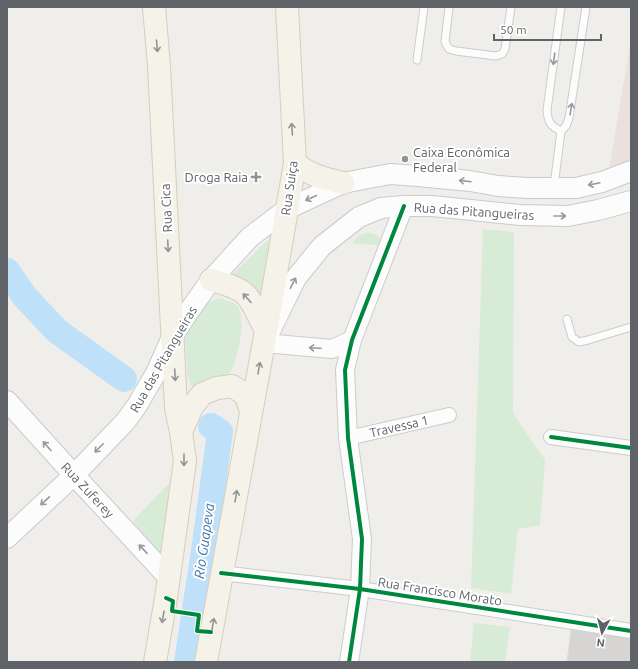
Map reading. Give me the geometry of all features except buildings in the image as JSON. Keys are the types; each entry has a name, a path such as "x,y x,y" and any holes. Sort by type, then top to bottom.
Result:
{"main road":[{"name":"Rua Cica","path":"154,7 159,66 176,408 185,461 169,578 155,662"},
{"name":"Rua Suiça","path":"206,662 265,337 294,163 287,7"},
{"path":"294,163 305,171 321,178 343,183"},
{"name":"Rua das Pitangueiras","path":"7,538 74,475 125,422 136,407 156,373 172,337 211,280 250,237 287,209 343,183 390,174 470,181 498,186 528,188 576,188 602,182 631,172"},
{"name":"Rua das Pitangueiras","path":"265,337 296,278 322,246 359,217 381,208 432,206 520,215 568,216 598,210 631,200"},
{"path":"211,280 231,286 246,295 254,308 265,337"},
{"path":"181,432 192,407 202,394 217,388 232,386 246,395 251,412"},
{"name":"Rua Zuferey","path":"7,401 169,578"}],"street":[{"path":"349,662 360,589 362,539 348,438 345,370 352,340 404,206"},
{"path":"265,337 308,348 332,349 352,340"},
{"name":"Travessa 1","path":"348,438 449,415"},
{"path":"551,436 631,448"},
{"name":"Rua Francisco Morato","path":"221,573 360,589 631,631"}],"lane":[{"path":"417,60 424,7"},
{"path":"449,7 445,42 449,49 496,56 502,54 505,49 511,7"},
{"path":"561,7 546,110 548,119 553,128 561,131"},
{"path":"554,188 561,131 566,126 569,118 586,7"},
{"path":"567,319 572,337 579,342 631,327"}],"shaded area":[{"path":"631,40 631,166 608,175"}],"green space":[{"path":"483,229 514,232 513,413 545,460 540,525 518,529 511,594 471,588"},
{"path":"366,233 378,236 384,246 352,243 358,236"},
{"path":"270,238 261,304 249,286 233,274"},
{"path":"219,298 234,303 241,313 242,321 240,342 235,362 228,375 214,384 197,389 191,385 187,373 185,336 198,313 209,302"},
{"path":"176,476 164,550 161,552 156,551 133,521"},
{"path":"474,623 510,627 505,662 470,662"}],"waterway":[{"name":"Rio Guapeva","path":"7,271 25,297 57,331 124,379"},
{"name":"Rio Guapeva","path":"187,662 220,432 211,426"}],"cycle path":[{"path":"349,662 360,589 362,539 348,438 345,370 352,340 404,206"},
{"path":"551,437 631,448"},
{"path":"221,573 360,589 631,631"},
{"path":"166,598 173,601 172,611 199,615 197,631 211,632"}],"place":[{"name":"Caixa Econômica Federal","path":"405,159"},
{"name":"Droga Raia","path":"256,177"}]}
